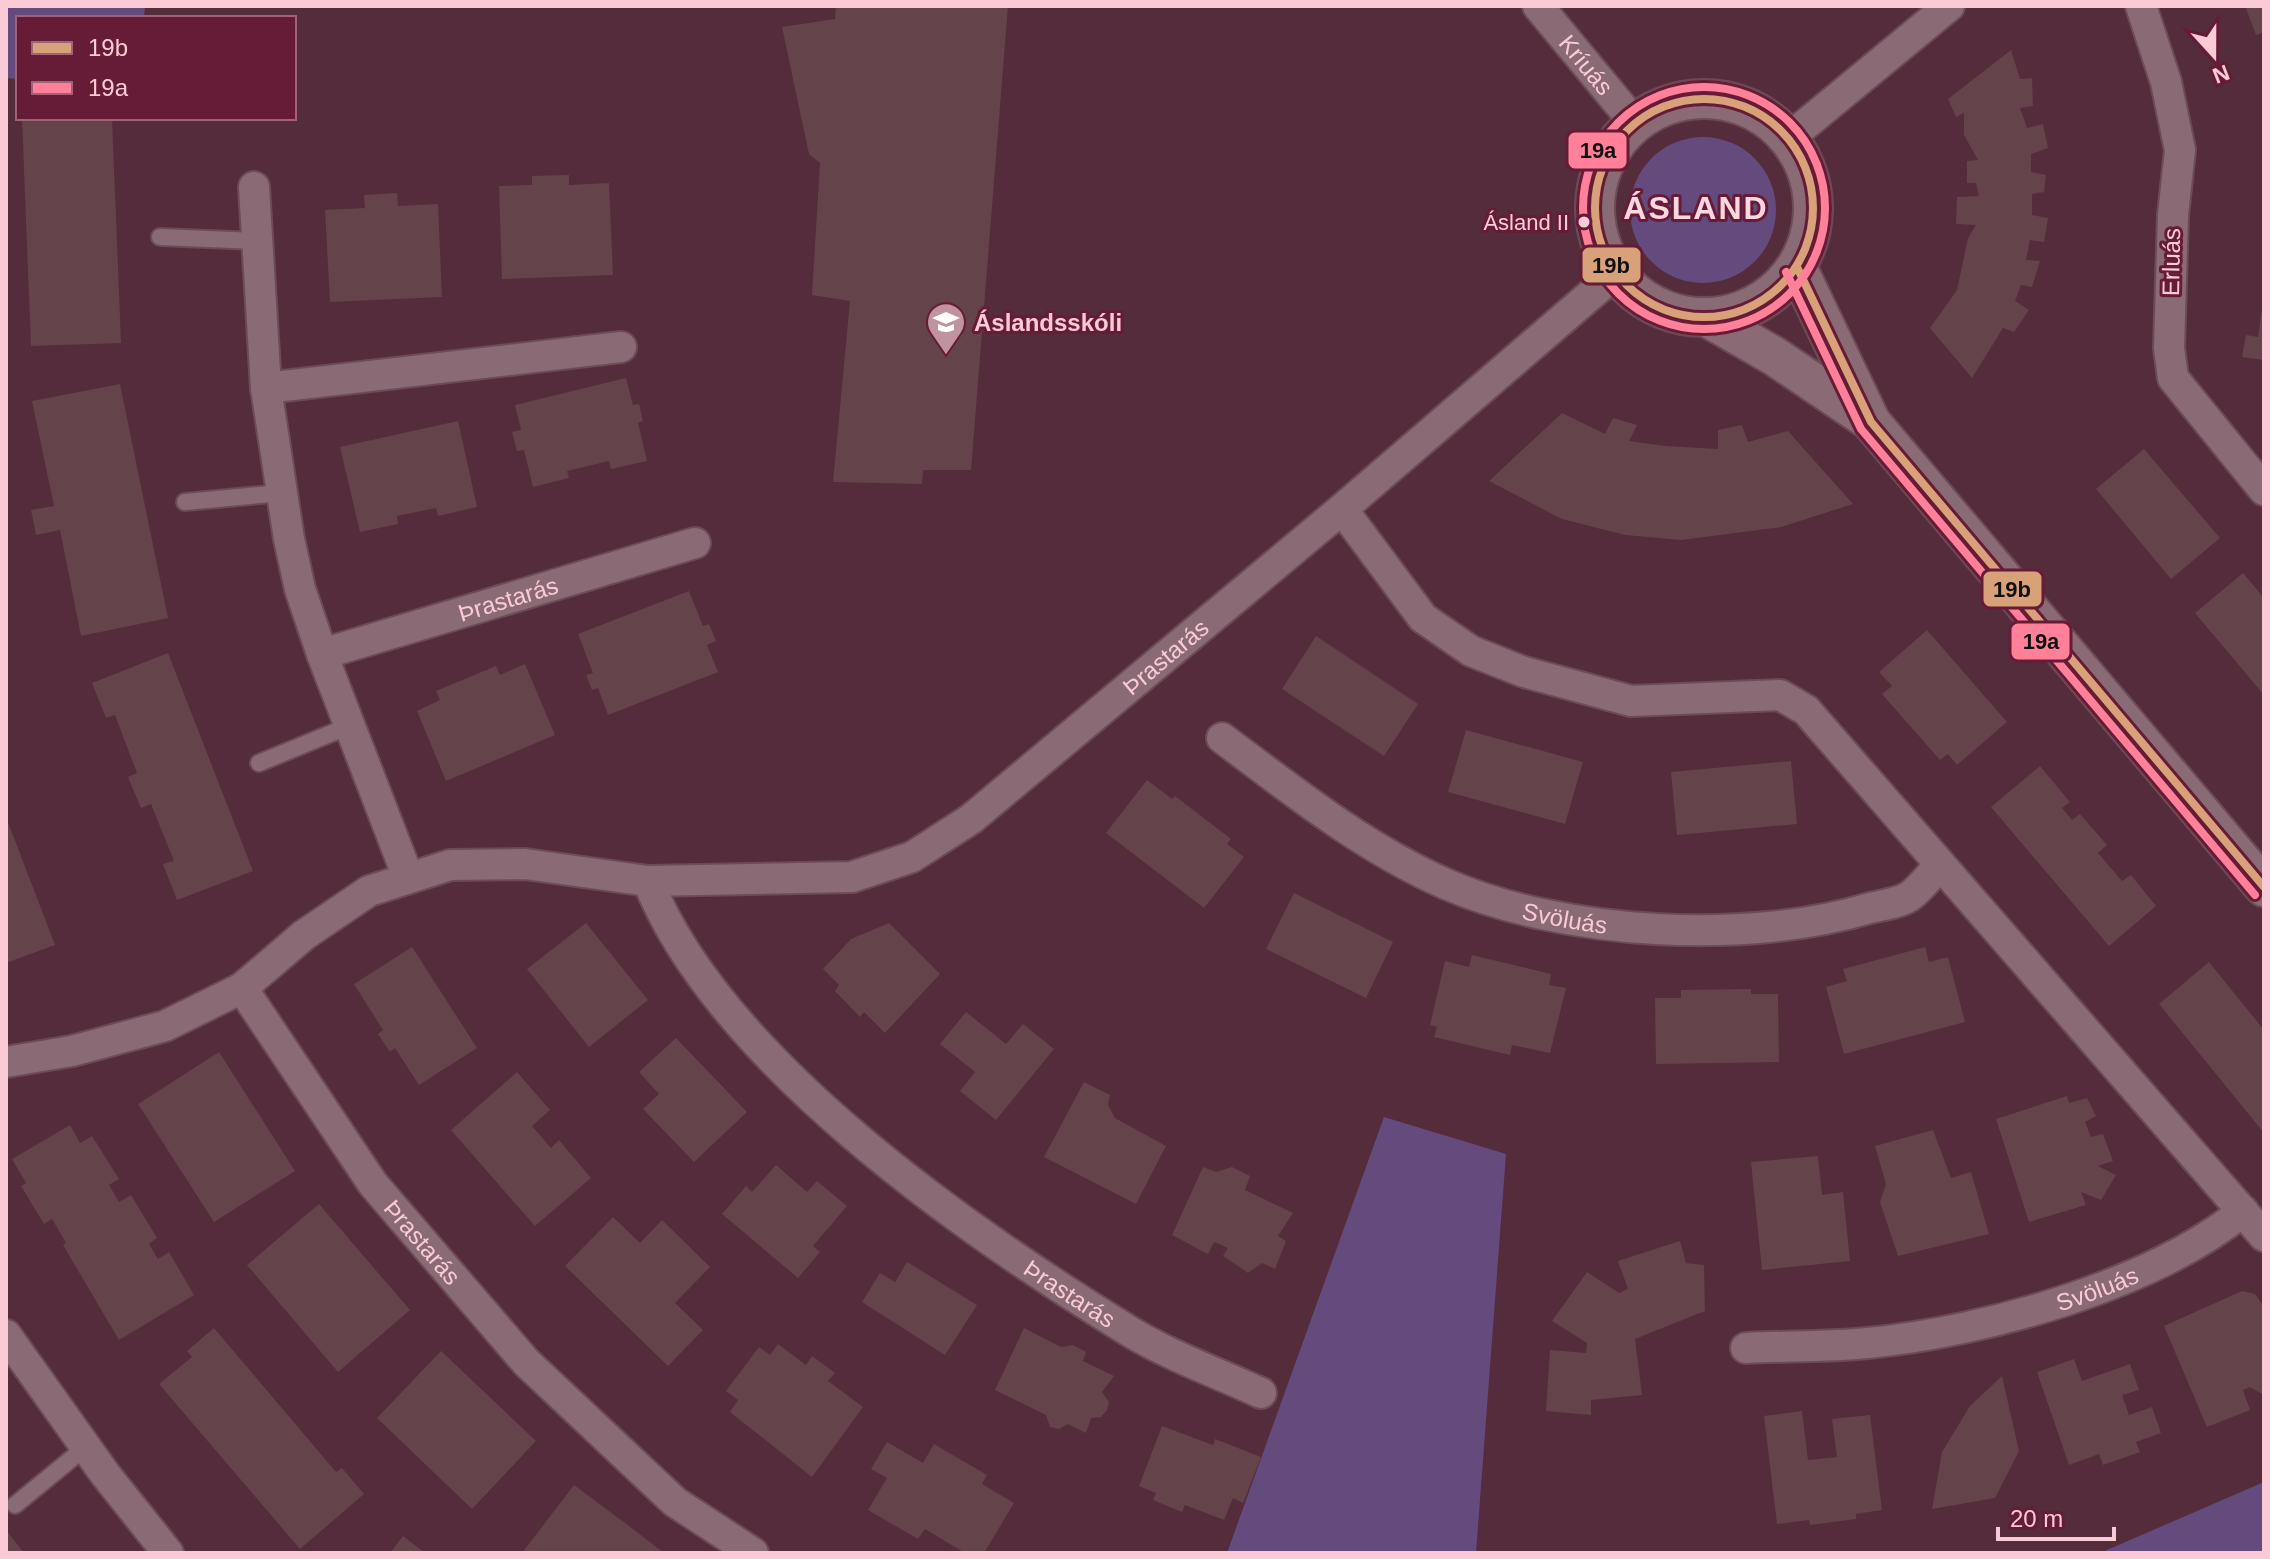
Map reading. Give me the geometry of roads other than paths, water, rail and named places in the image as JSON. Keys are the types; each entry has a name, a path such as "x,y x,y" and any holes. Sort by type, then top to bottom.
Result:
{"street":[{"name":"Kríuás","path":"1538,6 1635,123"},
{"path":"1789,138 1949,6"},
{"name":"Erluás","path":"2141,6 2166,82 2180,150 2173,215 2169,348 2173,378 2264,490"},
{"path":"1698,98 1732,102 1753,111 1789,138 1807,168 1814,201 1811,236 1797,267 1773,293 1743,311 1708,318 1673,313 1662,308 1641,297 1616,273 1597,232 1596,199 1599,177 1613,147 1635,123 1664,106 1698,98"},
{"path":"254,187 266,388 281,493 300,589 408,877"},
{"path":"1797,267 1871,422 2264,887"},
{"name":"Þrastarás","path":"6,1062 72,1051 165,1026 242,988 304,935 369,891 450,865 525,864 648,881 852,877 912,857 971,819 1342,509 1616,273"},
{"path":"1708,318 1774,356 1871,422"},
{"path":"266,388 621,347"},
{"path":"1342,509 1423,618 1471,651 1524,672 1631,701 1780,695 1800,707 2264,1236"},
{"name":"Þrastarás","path":"322,654 695,543"},
{"name":"Svöluás","path":"1222,738 1305,800 1383,851 1445,884 1520,912 1619,925 1750,930 1833,920 1910,896 1940,865"},
{"name":"Þrastarás","path":"648,881 663,919 698,971 764,1050 847,1130 966,1222 1131,1333 1261,1393"},
{"name":"Þrastarás","path":"242,988 373,1184 526,1362 675,1502 753,1553"},
{"name":"Svöluás","path":"1746,1348 1868,1343 1942,1332 2032,1309 2128,1277 2212,1237 2243,1211"},
{"path":"6,1335 168,1553"}],"lane":[{"path":"160,237 257,241"},
{"path":"185,502 281,493"},
{"path":"259,763 349,726"},
{"path":"15,1505 87,1446"}],"place":[{"name":"Ásland II","path":"1584,222"},
{"name":"Áslandsskóli","path":"946,356"}],"district":[{"name":"ÁSLAND","path":"1696,208"}]}
